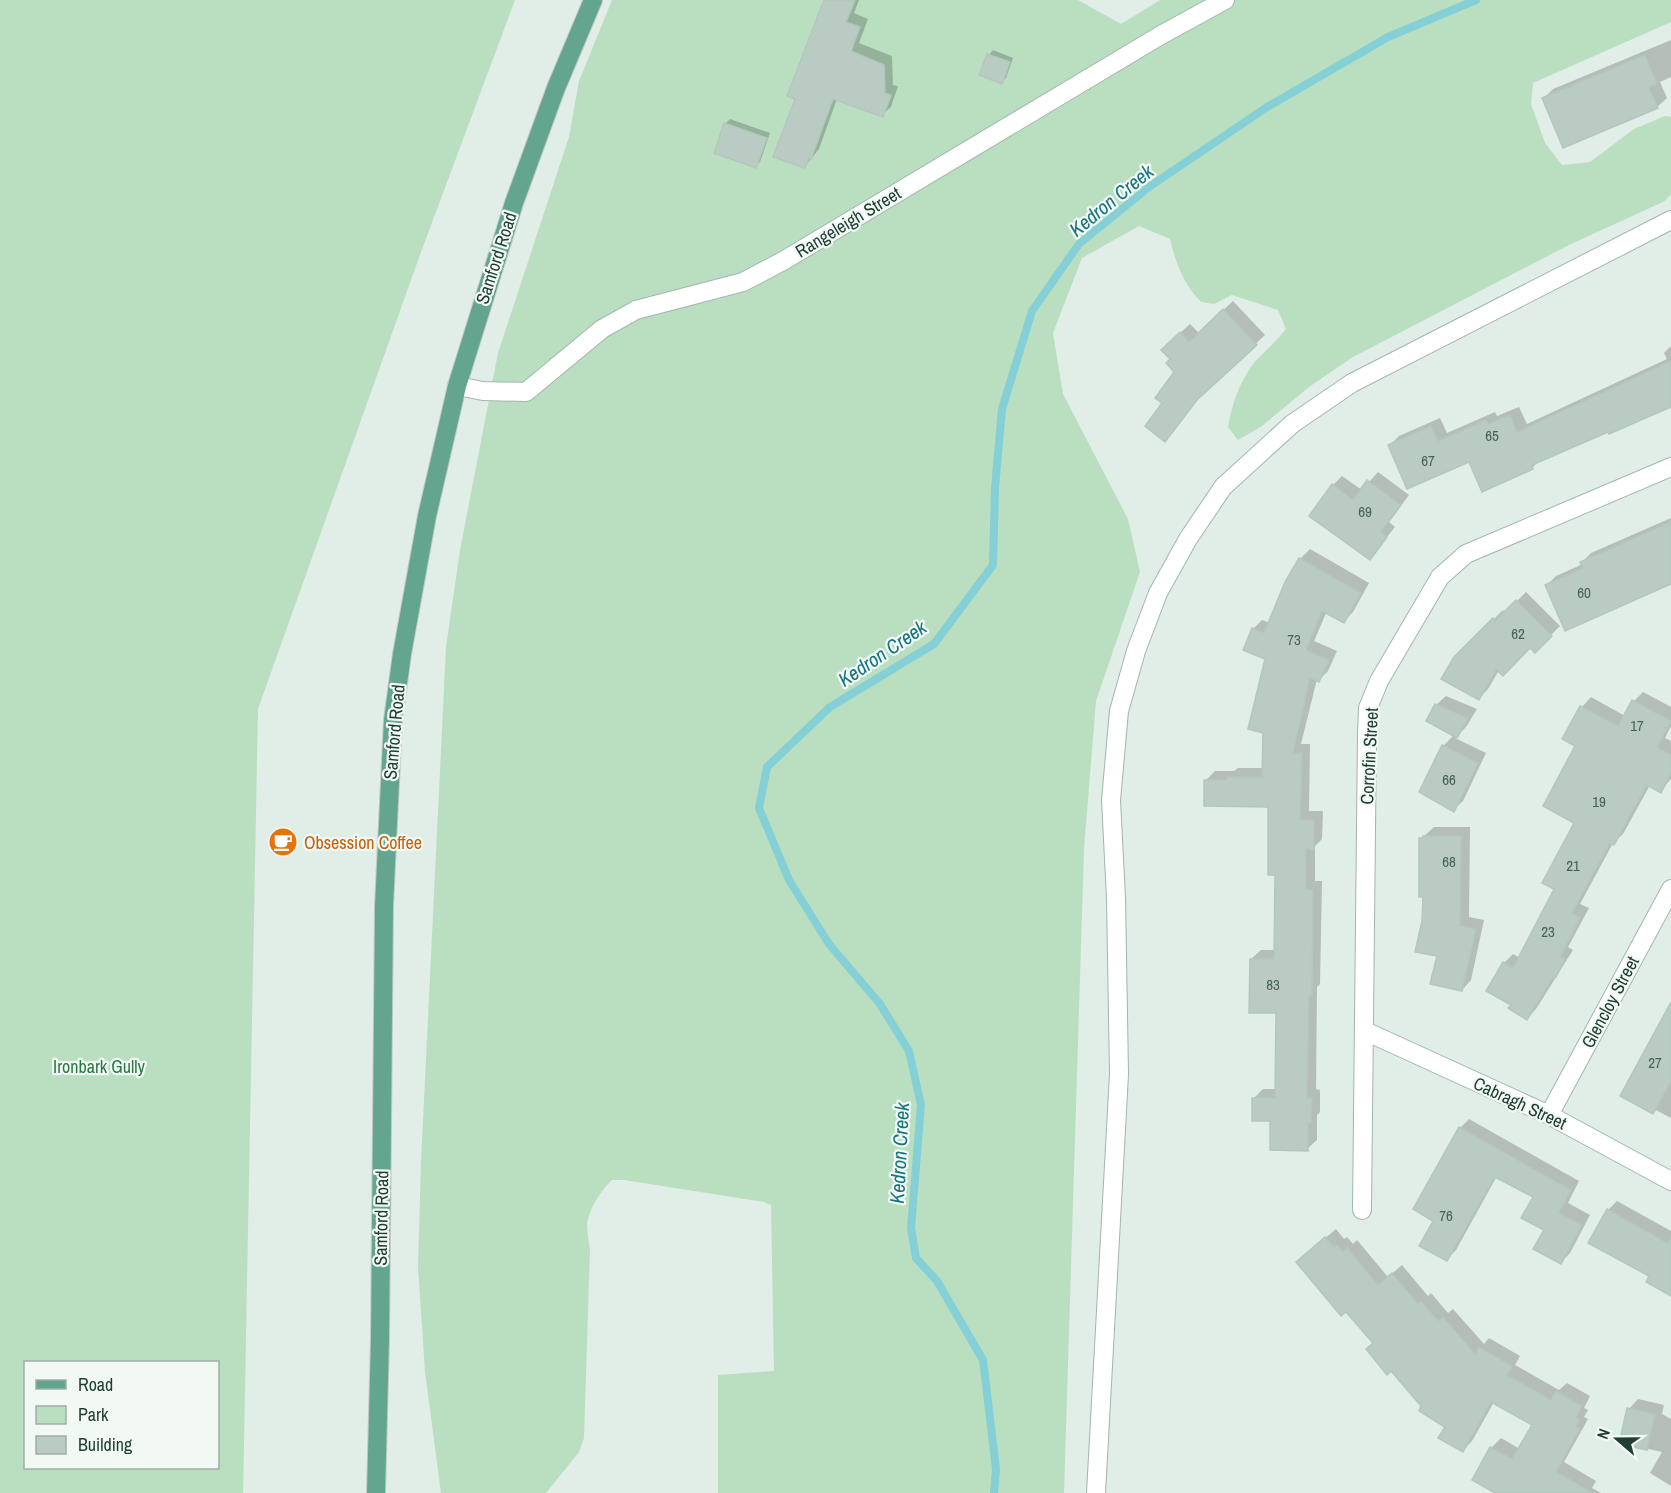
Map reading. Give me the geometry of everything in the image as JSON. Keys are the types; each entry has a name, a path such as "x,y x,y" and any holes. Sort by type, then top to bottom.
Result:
{"main road":[{"name":"Samford Road","path":"376,1493 380,1339 384,906 393,720 413,587 457,386 514,203 556,88 593,0"}],"street":[{"name":"Rangeleigh Street","path":"457,386 483,391 526,392 602,329 636,310 743,282 783,261 1151,41 1226,0"},
{"path":"1096,1493 1119,1074 1116,898 1111,801 1119,711 1136,651 1158,593 1188,539 1223,487 1292,424 1352,383 1671,220"},
{"name":"Corrofin Street","path":"1362,1210 1367,734 1368,708 1379,681 1440,577 1466,554 1671,467"},
{"name":"Glencloy Street","path":"1549,1115 1671,889"},
{"name":"Cabragh Street","path":"1365,1031 1549,1115 1671,1181"}],"green space":[{"name":"Ironbark Gully","path":"0,0 515,0 421,252 258,709 243,1493 0,1493"},
{"path":"612,0 1078,0 1121,24 1160,0 1671,0 1671,22 1533,83 1531,104 1545,143 1562,165 1590,162 1634,129 1665,116 1671,117 1671,194 1665,201 1569,245 1353,357 1309,387 1262,426 1238,440 1228,427 1234,402 1253,364 1286,329 1278,310 1232,295 1214,304 1201,302 1189,288 1181,273 1170,239 1139,226 1082,258 1053,333 1063,394 1128,519 1140,572 1096,701 1084,849 1064,1493 718,1493 718,1375 774,1371 771,1205 764,1202 612,1180 596,1200 587,1225 590,1249 584,1438 579,1452 546,1493 441,1493 425,1372 418,1267 446,647 460,550 498,353 569,137 579,81"}],"building":[{"path":"824,0 855,0 846,22 860,27 851,51 884,65 885,93 891,95 883,117 833,99 811,159 809,158 805,168 773,157 795,99 787,96"},
{"path":"987,54 1010,62 1002,84 979,75"},
{"path":"1645,55 1657,84 1649,87 1658,108 1563,148 1542,98"},
{"path":"724,123 767,138 756,168 714,153"},
{"path":"1223,309 1257,345 1197,400 1165,442 1145,426 1162,403 1155,398 1174,372 1166,363 1170,359 1161,350 1180,332 1189,342"},
{"path":"1671,361 1671,407 1532,465 1533,469 1482,492 1469,462 1407,489 1388,445 1431,426 1438,441 1486,420 1488,424 1510,415 1517,432"},
{"path":"1367,480 1401,505 1381,532 1387,537 1370,560 1309,516 1332,484 1353,500"},
{"path":"1671,522 1671,584 1565,631 1545,585 1583,568 1580,562"},
{"path":"1299,558 1361,593 1344,623 1322,611 1306,650 1329,660 1319,682 1310,678 1293,753 1302,753 1300,820 1314,820 1314,850 1306,849 1306,889 1313,890 1312,995 1309,995 1307,1098 1312,1098 1311,1123 1308,1123 1308,1151 1270,1150 1270,1121 1252,1121 1252,1098 1275,1098 1276,1013 1249,1013 1250,959 1274,959 1275,875 1268,875 1268,807 1204,806 1204,780 1227,780 1227,777 1262,777 1263,733 1248,729 1265,659 1243,650 1252,628 1264,633 1285,582"},
{"path":"1516,600 1552,636 1535,653 1530,648 1503,676 1496,670 1479,700 1441,679 1454,657 1493,618 1495,621"},
{"path":"1632,700 1671,721 1657,747 1671,755 1671,773 1661,793 1647,785 1614,845 1610,843 1572,913 1580,918 1560,957 1565,959 1556,977 1554,976 1527,1020 1508,1008 1511,1005 1486,991 1503,962 1513,968 1554,889 1542,883 1574,823 1543,806 1575,746 1562,739 1580,706 1618,726"},
{"path":"1435,704 1468,718 1457,738 1426,721"},
{"path":"1442,745 1478,763 1454,812 1419,792"},
{"path":"1423,836 1461,836 1460,926 1476,929 1462,991 1430,984 1437,956 1415,952 1422,921 1423,897 1419,897 1419,838"},
{"path":"1671,1002 1671,1081 1653,1114 1620,1096"},
{"path":"1459,1127 1571,1190 1559,1213 1582,1225 1561,1264 1533,1249 1544,1230 1521,1218 1533,1197 1495,1177 1447,1261 1419,1246 1433,1221 1413,1209"},
{"path":"1607,1209 1667,1243 1671,1237 1671,1296 1646,1282 1649,1276 1588,1243"},
{"path":"1325,1237 1334,1247 1337,1245 1343,1252 1347,1248 1378,1285 1392,1273 1418,1304 1421,1301 1438,1321 1443,1317 1475,1354 1479,1347 1512,1366 1507,1375 1551,1400 1556,1391 1582,1406 1576,1418 1580,1420 1576,1427 1580,1428 1556,1472 1593,1493 1495,1493 1472,1480 1490,1447 1512,1459 1532,1425 1491,1402 1463,1452 1438,1438 1445,1427 1419,1411 1421,1406 1391,1371 1387,1375 1366,1349 1373,1343 1346,1312 1341,1316 1296,1262"},
{"path":"1627,1408 1655,1414 1647,1450 1619,1444"}],"waterway":[{"name":"Kedron Creek","path":"994,1493 996,1469 983,1360 937,1281 916,1258 911,1228 921,1105 909,1051 880,1004 829,944 789,880 759,808 767,767 830,707 934,644 993,565 995,488 1002,409 1032,311 1079,244 1149,187 1267,107 1388,37 1476,0"}],"place":[{"name":"Obsession Coffee","path":"283,842"}]}
